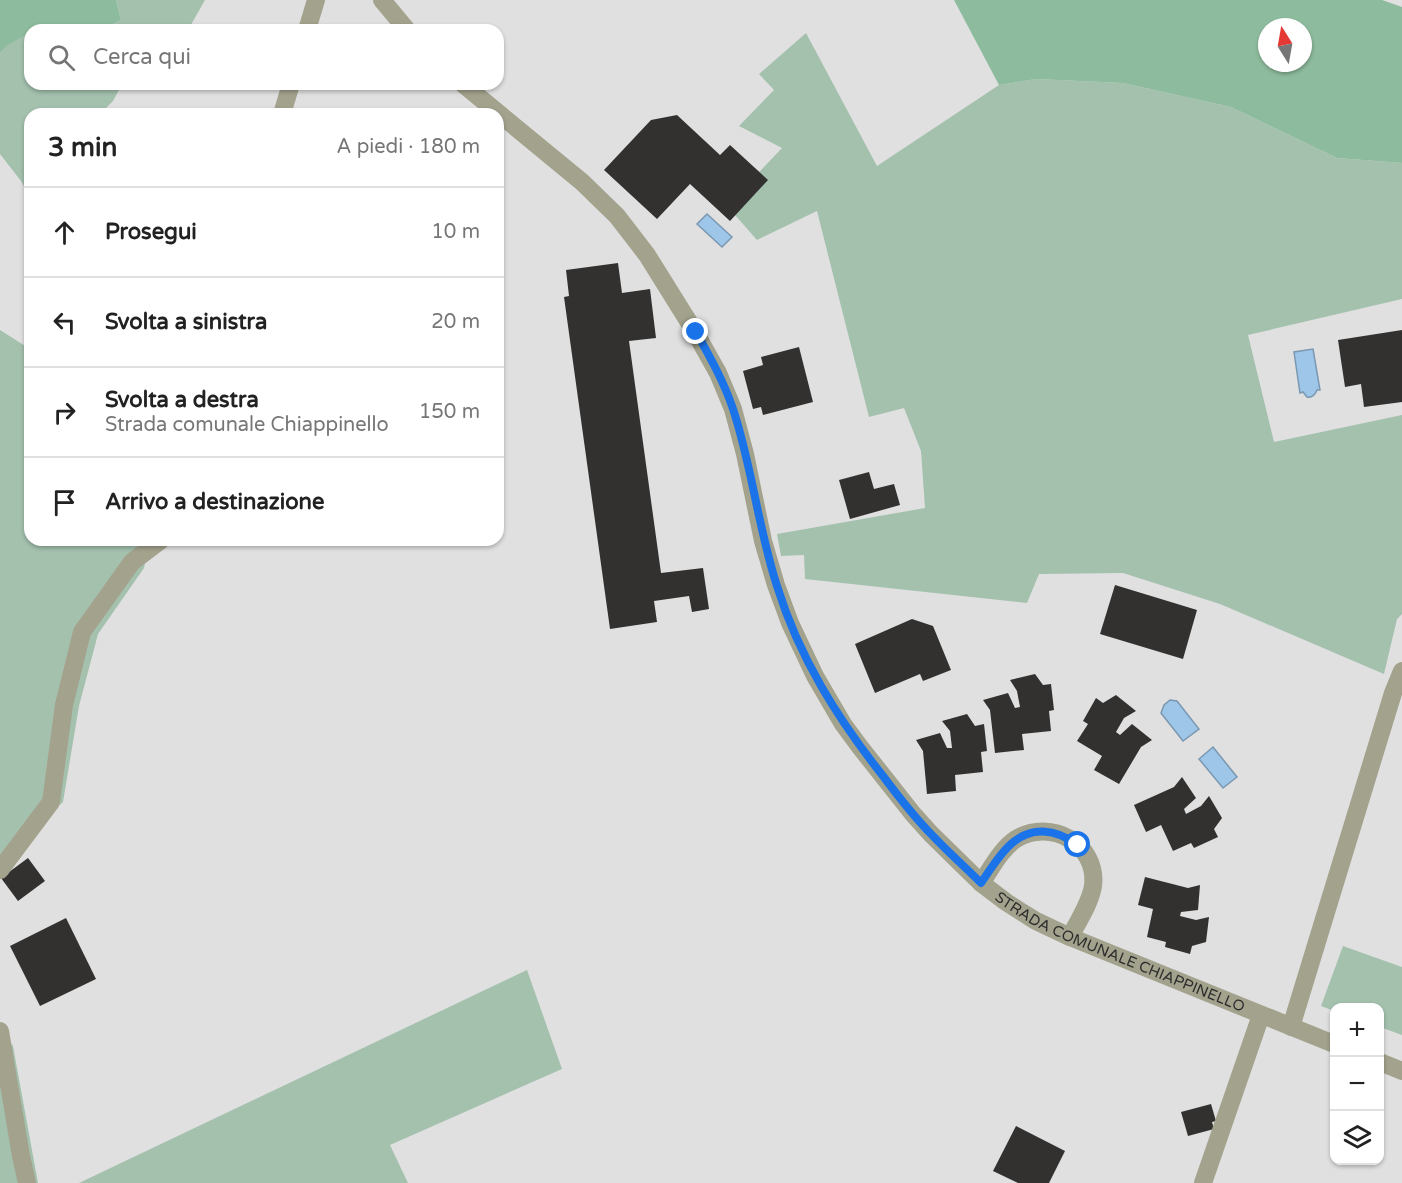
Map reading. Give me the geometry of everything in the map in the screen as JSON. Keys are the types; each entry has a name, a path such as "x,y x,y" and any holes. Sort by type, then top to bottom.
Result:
{"street":[{"path":"309,24 316,0"},
{"path":"382,0 402,24"},
{"path":"284,108 289,90"},
{"name":"STRADA COMUNALE CHIAPPINELLO","path":"470,90 492,108"},
{"name":"STRADA COMUNALE CHIAPPINELLO","path":"504,118 594,192 617,216 647,255 706,349 725,388 739,429 776,585 798,643 843,723 895,792 931,834 981,883 1035,921 1330,1042"},
{"path":"0,870 51,802 64,705 82,632 132,562 153,546"},
{"path":"1292,1027 1393,693 1402,671"},
{"path":"981,883 1015,840 1030,833 1046,831 1069,838 1087,857 1092,871 1093,884 1091,896 1070,937"},
{"path":"1203,1183 1261,1015"},
{"path":"0,1031 27,1183"},
{"path":"1384,1064 1402,1071"}],"green space":[{"path":"0,0 116,0 121,20 112,24 24,24 24,36 0,53"},
{"path":"116,0 205,0 191,24 112,24 121,20"},
{"path":"954,0 1382,0 1402,7 1402,163 1337,158 1231,107 1123,83 1036,79 999,85"},
{"path":"806,33 877,166 999,85 1036,79 1123,83 1231,107 1337,158 1402,163 1402,299 1248,335 1274,442 1402,415 1402,614 1397,619 1384,674 1220,604 1123,573 1039,574 1027,603 805,579 804,555 781,556 777,534 925,508 921,451 904,408 869,417 817,211 757,240 727,206 782,148 739,126 774,90 759,74"},
{"path":"24,35 24,90 119,90 106,108 24,108 24,186 0,154 0,53"},
{"path":"0,330 24,345 24,546 149,546 144,568 98,634 79,706 63,802 0,857"},
{"path":"1343,946 1402,967 1402,1035 1384,1028 1384,1003 1330,1003 1330,1009 1321,1006"},
{"path":"527,970 562,1069 390,1145 408,1183 79,1183"},
{"path":"0,1030 13,1046 38,1183 0,1183"}],"water":[{"path":"707,214 732,237 722,247 697,224"},
{"path":"1313,349 1320,390 1317,390 1313,396 1307,397 1303,392 1300,393 1294,352"},
{"path":"1170,700 1177,701 1199,729 1183,741 1161,713 1164,705"},
{"path":"1213,747 1237,777 1223,788 1199,759"}],"building":[{"path":"677,115 720,155 730,145 768,180 730,221 690,184 657,219 604,170 651,120"},
{"path":"618,263 622,293 650,289 656,338 629,341 661,573 703,568 709,609 692,612 689,596 654,601 657,622 610,629 564,297 569,296 566,270"},
{"path":"1402,330 1402,402 1364,407 1361,384 1345,387 1338,340"},
{"path":"799,347 813,402 763,415 761,407 753,409 743,371 763,365 761,357"},
{"path":"869,472 874,489 894,484 900,505 850,519 839,480"},
{"path":"1115,585 1197,610 1183,659 1100,634"},
{"path":"912,619 933,626 951,670 923,681 920,674 875,693 855,644"},
{"path":"1035,674 1043,685 1051,684 1054,710 1049,711 1051,731 1022,734 1024,750 995,753 990,710 983,700 1008,693 1015,708 1020,707 1017,691 1010,680"},
{"path":"1116,695 1136,711 1124,718 1116,732 1120,735 1132,724 1152,740 1141,747 1119,784 1094,770 1102,756 1077,741 1088,724 1083,721 1096,698 1103,703"},
{"path":"967,714 975,726 984,724 987,751 981,752 983,772 955,775 956,791 927,794 923,751 916,740 940,733 947,748 952,748 950,731 942,721"},
{"path":"1182,777 1196,798 1184,809 1186,814 1201,806 1209,796 1222,818 1214,829 1218,837 1194,848 1191,843 1173,851 1161,825 1146,832 1134,805 1174,787"},
{"path":"28,858 45,881 18,901 1,878"},
{"path":"1145,877 1188,888 1200,885 1198,910 1181,912 1180,916 1196,920 1209,917 1206,942 1192,946 1190,954 1165,947 1166,942 1147,937 1153,909 1138,905"},
{"path":"66,918 96,979 40,1006 10,946"},
{"path":"1211,1104 1216,1121 1212,1122 1214,1129 1188,1136 1181,1112"},
{"path":"1016,1126 1065,1151 1049,1183 1018,1183 993,1171"}],"route":[{"path":"696,332 718,373 733,410 764,541 776,585 790,623 828,700 860,747 913,814 981,883 1008,846 1030,833 1046,831 1058,833 1078,845"}]}
